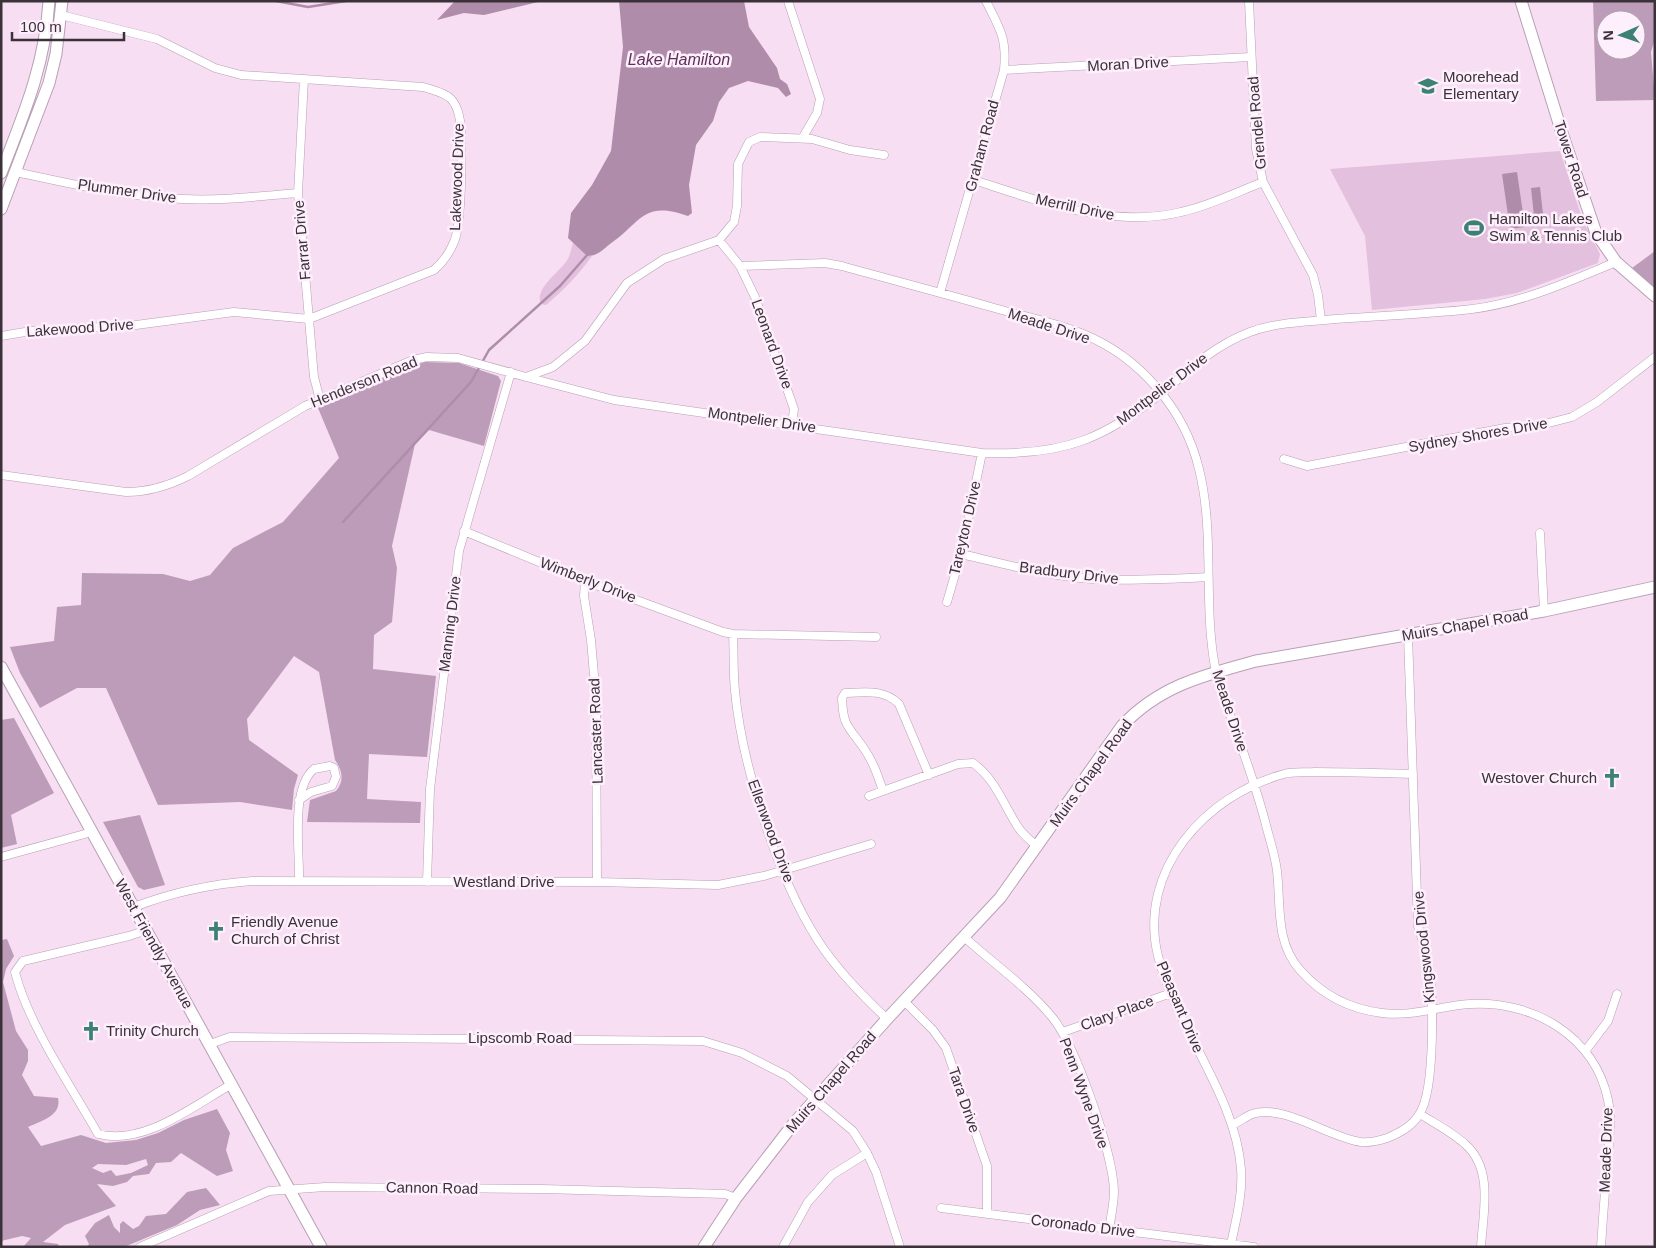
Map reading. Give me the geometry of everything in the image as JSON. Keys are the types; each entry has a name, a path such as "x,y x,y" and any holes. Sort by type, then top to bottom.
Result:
{"main road":[{"path":"2,170 31,99 43,52 49,1"},
{"path":"1,209 49,83 62,1"},
{"name":"Tower Road","path":"1521,1 1562,133 1596,233 1616,262 1655,296"},
{"name":"Muirs Chapel Road","path":"704,1247 736,1198 815,1099 1000,898 1122,726 1131,716 1158,696 1216,672 1256,662 1544,611 1655,587"},
{"name":"West Friendly Avenue","path":"1,667 321,1247"}],"street":[{"path":"788,1 820,99 817,113 803,137"},
{"name":"Graham Road","path":"940,293 974,180 1004,70 1006,48 1000,29 986,1"},
{"name":"Grendel Road","path":"1249,1 1256,149 1263,182 1313,275 1321,320"},
{"name":"Lakewood Drive","path":"1,336 31,331 136,325 234,312 308,319 418,277 440,265 454,242 458,226 462,130 459,114 451,99 438,92 423,87 227,72 205,64 157,39 61,15"},
{"name":"Moran Drive","path":"1004,70 1251,57"},
{"name":"Farrar Drive","path":"304,79 298,193 314,377 320,400"},
{"path":"526,377 553,367 585,341 627,283 644,270 664,259 720,240 734,222 737,206 738,164 749,142 760,136 803,137 850,150 884,156"},
{"name":"Plummer Drive","path":"16,172 134,195 184,200 229,199 298,193"},
{"name":"Merrill Drive","path":"974,180 1076,210 1131,217 1182,212 1263,182"},
{"path":"720,240 740,266"},
{"name":"Montpelier Drive","path":"526,377 614,400 792,424 982,453 1029,454 1088,439 1128,419 1209,353 1229,341 1273,326 1321,320 1473,308 1529,296 1616,262"},
{"name":"Meade Drive","path":"740,266 825,263 842,266 1084,334 1121,354 1140,369 1162,392 1185,430 1200,470 1204,501 1216,672 1255,784 1277,870 1280,930 1295,965 1320,990 1350,1006 1386,1014 1431,1011 1469,1004 1503,1005 1553,1022 1586,1050 1603,1081 1609,1102 1609,1141 1601,1247"},
{"name":"Leonard Drive","path":"740,266 755,297 789,392 794,408 792,424"},
{"name":"Henderson Road","path":"1,475 126,492 156,489 188,476 320,400 391,368 427,357 458,358 526,377"},
{"name":"Sydney Shores Drive","path":"1284,459 1307,466 1505,428 1541,425 1572,417 1597,402 1655,357"},
{"name":"Manning Drive","path":"427,882 430,789 459,551 511,372"},
{"name":"Tareyton Drive","path":"947,602 961,554 982,453"},
{"name":"Wimberly Drive","path":"464,531 585,581 733,634"},
{"path":"1540,533 1544,611"},
{"name":"Bradbury Drive","path":"961,554 1021,569 1092,579 1134,580 1208,577"},
{"name":"Lancaster Road","path":"585,581 584,596 591,640 596,698 597,882"},
{"path":"733,634 876,637"},
{"name":"Ellenwood Drive","path":"733,634 735,690 749,771 784,870 817,939 852,984 887,1019"},
{"name":"Kingswood Drive","path":"1408,635 1418,926 1429,964 1431,1011 1429,1086 1420,1114"},
{"path":"882,792 875,768 864,748 845,724 842,698 845,693 882,692 892,696 900,704 929,775"},
{"path":"869,796 958,764 973,763 986,773 1000,793 1020,830 1038,847"},
{"path":"299,800 311,792 332,786 336,777 334,768 330,766 320,767 310,773 302,784 299,800 299,881"},
{"name":"Pleasant Drive","path":"1231,1244 1238,1213 1241,1170 1232,1125 1171,993 1158,954 1155,933 1160,888 1167,867 1189,831 1224,801 1255,784 1286,773 1413,774"},
{"path":"1,857 92,832"},
{"name":"Westland Drive","path":"134,907 167,894 203,886 252,881 597,882 718,885 784,870 871,844"},
{"path":"147,930 130,936 23,960 16,972 18,985 65,1078 98,1134 110,1137 137,1135 154,1128 232,1084"},
{"name":"Penn Wyne Drive","path":"964,937 1039,1003 1063,1032 1085,1084 1110,1168 1114,1191 1109,1229"},
{"name":"Clary Place","path":"1063,1032 1171,993"},
{"path":"1586,1050 1608,1021 1617,994"},
{"name":"Tara Drive","path":"904,1001 934,1030 949,1057 987,1166 987,1214"},
{"name":"Lipscomb Road","path":"210,1044 230,1037 703,1041 742,1053 788,1076 853,1131 867,1153 885,1198 900,1247"},
{"path":"1232,1125 1253,1114 1267,1112 1280,1114 1342,1138 1373,1143 1408,1127 1420,1114 1466,1144 1480,1162 1486,1187 1481,1247"},
{"path":"783,1247 808,1202 832,1175 867,1153"},
{"name":"Cannon Road","path":"140,1247 270,1191 325,1187 542,1189 725,1194 736,1198"},
{"name":"Coronado Drive","path":"941,1208 1254,1247"}],"shaded area":[{"path":"1593,1 1655,1 1655,39 1651,52 1655,100 1596,101"},
{"name":"Hamilton Lakes Swim & Tennis Club","path":"1560,151 1583,221 1600,254 1598,263 1517,293 1485,299 1372,310 1365,236 1330,169"},
{"path":"573,243 587,256 592,256 559,294 546,305 541,304 540,298 544,287 567,260"},
{"path":"1655,251 1655,288 1632,268"},
{"path":"425,362 459,363 498,376 501,381 484,446 429,430 415,444 392,546 397,568 392,622 374,635 373,669 436,676 427,757 369,754 367,799 421,802 420,823 307,822 310,800 336,791 341,783 342,775 335,760 319,672 294,656 247,719 249,740 298,775 294,789 292,810 240,802 158,805 106,688 77,688 40,708 20,673 10,647 54,641 57,607 81,605 82,573 163,574 190,581 210,575 233,548 283,522 339,458 318,408 389,374"},
{"path":"14,718 54,793 11,815 17,844 1,848 1,720"},
{"path":"140,815 165,885 144,890 138,887 103,822"},
{"path":"7,939 14,956 6,969 3,982 16,1031 28,1050 28,1061 22,1075 34,1096 58,1098 57,1109 54,1114 28,1127 41,1146 81,1135 106,1143 136,1140 158,1133 184,1120 217,1109 230,1133 226,1150 233,1171 217,1176 181,1153 171,1162 156,1163 149,1174 133,1176 127,1182 113,1186 97,1184 116,1206 65,1225 43,1242 58,1244 59,1247 23,1247 31,1238 22,1236 1,1241 1,940","holes":["146,1159 148,1165 131,1173 116,1176 111,1170 103,1173 92,1168 98,1164 126,1165"]},
{"path":"206,1188 220,1205 200,1210 177,1225 124,1247 87,1247 89,1244 85,1236 95,1223 109,1215 114,1227 120,1233 120,1224 123,1221 133,1229 139,1226 146,1216 166,1214 187,1192"}],"water":[{"path":"455,1 542,1 484,15 464,13 437,20"},
{"name":"Lake Hamilton","path":"619,1 744,1 749,27 777,68 780,79 787,84 791,94 786,97 778,88 748,81 729,88 719,102 713,121 696,145 689,185 692,213 688,216 673,212 652,212 637,221 600,252 587,256 568,238 571,213 592,185 611,151 623,47"},
{"path":"1517,172 1525,227 1510,229 1502,174"},
{"path":"1540,187 1543,214 1534,216 1531,188"}],"waterway":[{"path":"276,1 308,7 346,1"},
{"path":"343,522 471,382 489,350 560,286 588,254"}],"place":[{"name":"Moorehead Elementary","path":"1428,86"},
{"name":"Hamilton Lakes Swim & Tennis Club","path":"1474,228"},
{"name":"Westover Church","path":"1612,778"},
{"name":"Friendly Avenue Church of Christ","path":"216,931"},
{"name":"Trinity Church","path":"91,1031"}]}
